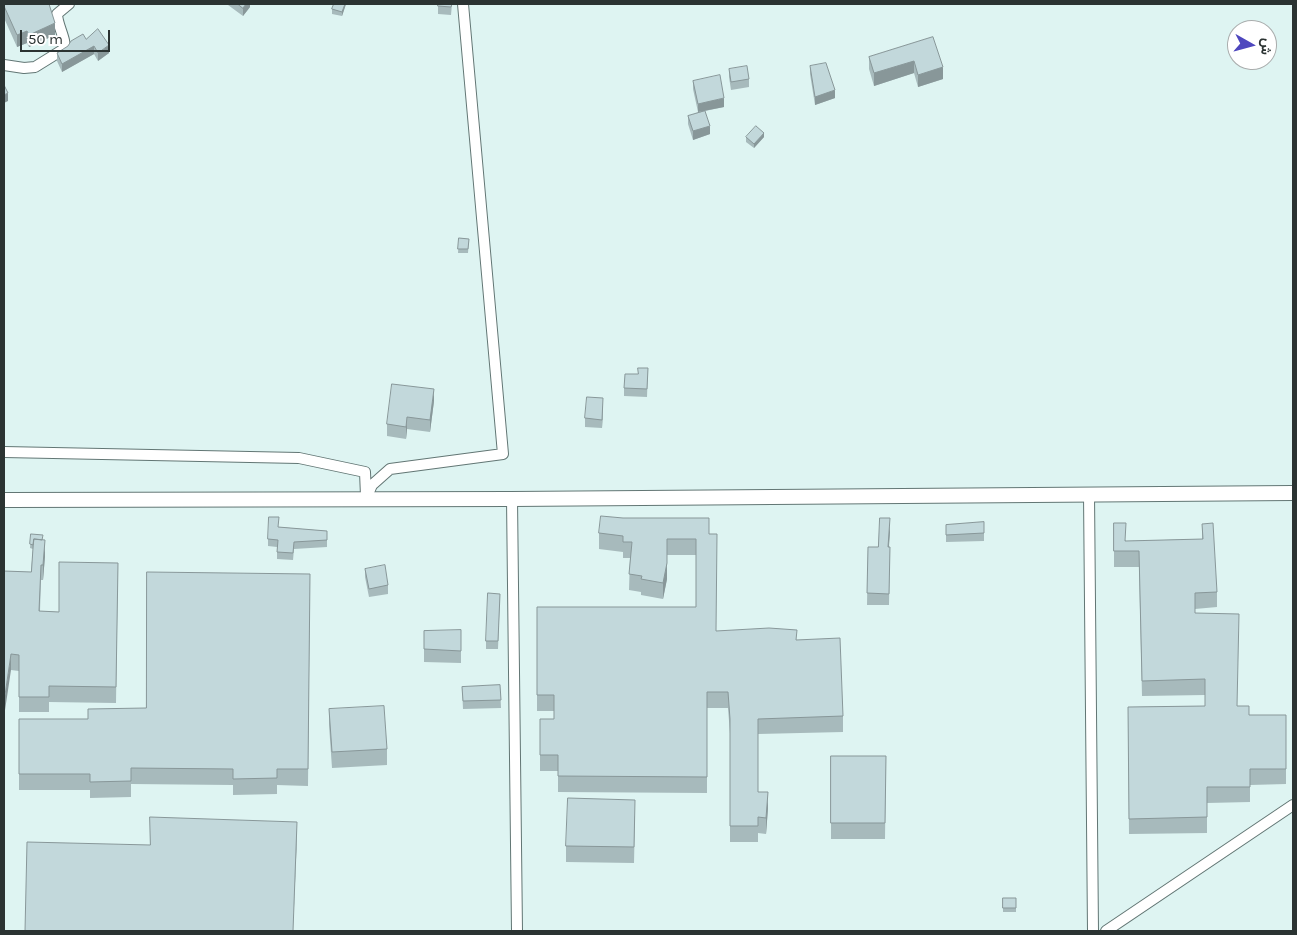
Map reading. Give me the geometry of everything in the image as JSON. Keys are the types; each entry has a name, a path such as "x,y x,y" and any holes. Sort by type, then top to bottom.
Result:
{"street":[{"path":"4,65 24,68 35,67 64,50 65,44 59,31 57,14 69,4"},
{"path":"366,499 372,485 390,469 503,454 463,4"},
{"path":"4,452 299,458 365,472 366,499"},
{"path":"4,500 512,499 1293,493"},
{"path":"1089,494 1093,931"},
{"path":"512,499 517,931"},
{"path":"1106,931 1293,806"}],"building":[{"path":"6,4 49,4 55,23 29,35 27,31 17,35 4,6"},
{"path":"238,4 246,4 243,8"},
{"path":"334,4 345,4 342,12 332,9"},
{"path":"438,4 452,4 451,7 438,6"},
{"path":"98,29 109,45 98,53 94,46 62,64 57,53 68,46 71,41 83,34 86,39"},
{"path":"933,37 943,67 918,75 914,61 874,73 869,57"},
{"path":"826,63 835,90 815,97 810,66"},
{"path":"747,66 749,79 731,82 729,69"},
{"path":"720,75 724,98 698,104 693,81"},
{"path":"4,85 8,93 4,95"},
{"path":"705,111 710,126 693,131 688,116"},
{"path":"756,126 764,133 754,144 746,137"},
{"path":"459,238 469,239 468,249 458,249"},
{"path":"638,368 648,368 647,389 624,388 625,374 638,374"},
{"path":"392,384 434,389 430,420 407,417 406,427 387,424"},
{"path":"587,397 603,398 602,420 585,418"},
{"path":"601,516 623,518 709,518 709,534 717,534 716,631 769,628 797,630 796,640 840,638 843,716 758,719 758,792 768,792 766,818 758,817 758,826 730,826 730,719 728,692 707,692 707,777 558,776 558,755 540,755 540,719 554,719 554,695 537,695 537,607 696,607 696,539 667,539 667,563 663,583 641,579 642,576 629,574 632,542 623,542 623,536 599,533"},
{"path":"269,517 279,517 278,527 327,531 327,540 294,542 293,553 277,552 278,540 268,539"},
{"path":"880,518 890,518 888,547 890,547 889,594 867,593 868,547 878,547"},
{"path":"984,522 984,533 946,535 946,525"},
{"path":"1114,523 1126,523 1125,541 1203,539 1202,524 1213,523 1217,592 1195,593 1195,613 1239,614 1237,706 1249,706 1249,715 1286,715 1286,769 1250,769 1250,787 1207,787 1207,817 1129,819 1128,707 1205,706 1205,679 1142,681 1139,551 1114,551"},
{"path":"31,534 43,535 42,540 34,539 33,545 30,544"},
{"path":"34,539 45,540 43,565 41,565 39,611 59,612 59,562 118,563 116,687 49,686 49,697 19,697 19,655 11,654 4,702 4,571 31,572"},
{"path":"385,565 388,585 369,589 365,569"},
{"path":"147,572 310,574 308,769 277,769 277,778 233,779 233,769 131,768 131,781 90,782 90,774 19,774 19,719 88,719 88,709 146,708"},
{"path":"488,593 500,594 498,641 486,641"},
{"path":"461,630 461,651 424,649 424,631"},
{"path":"500,685 501,700 463,701 462,687"},
{"path":"384,706 387,749 332,752 329,709"},
{"path":"831,756 886,756 885,823 831,823"},
{"path":"568,798 635,800 634,847 566,846"},
{"path":"150,817 297,822 293,931 25,931 27,842 150,845"},
{"path":"1003,898 1016,898 1016,908 1003,908"}]}
